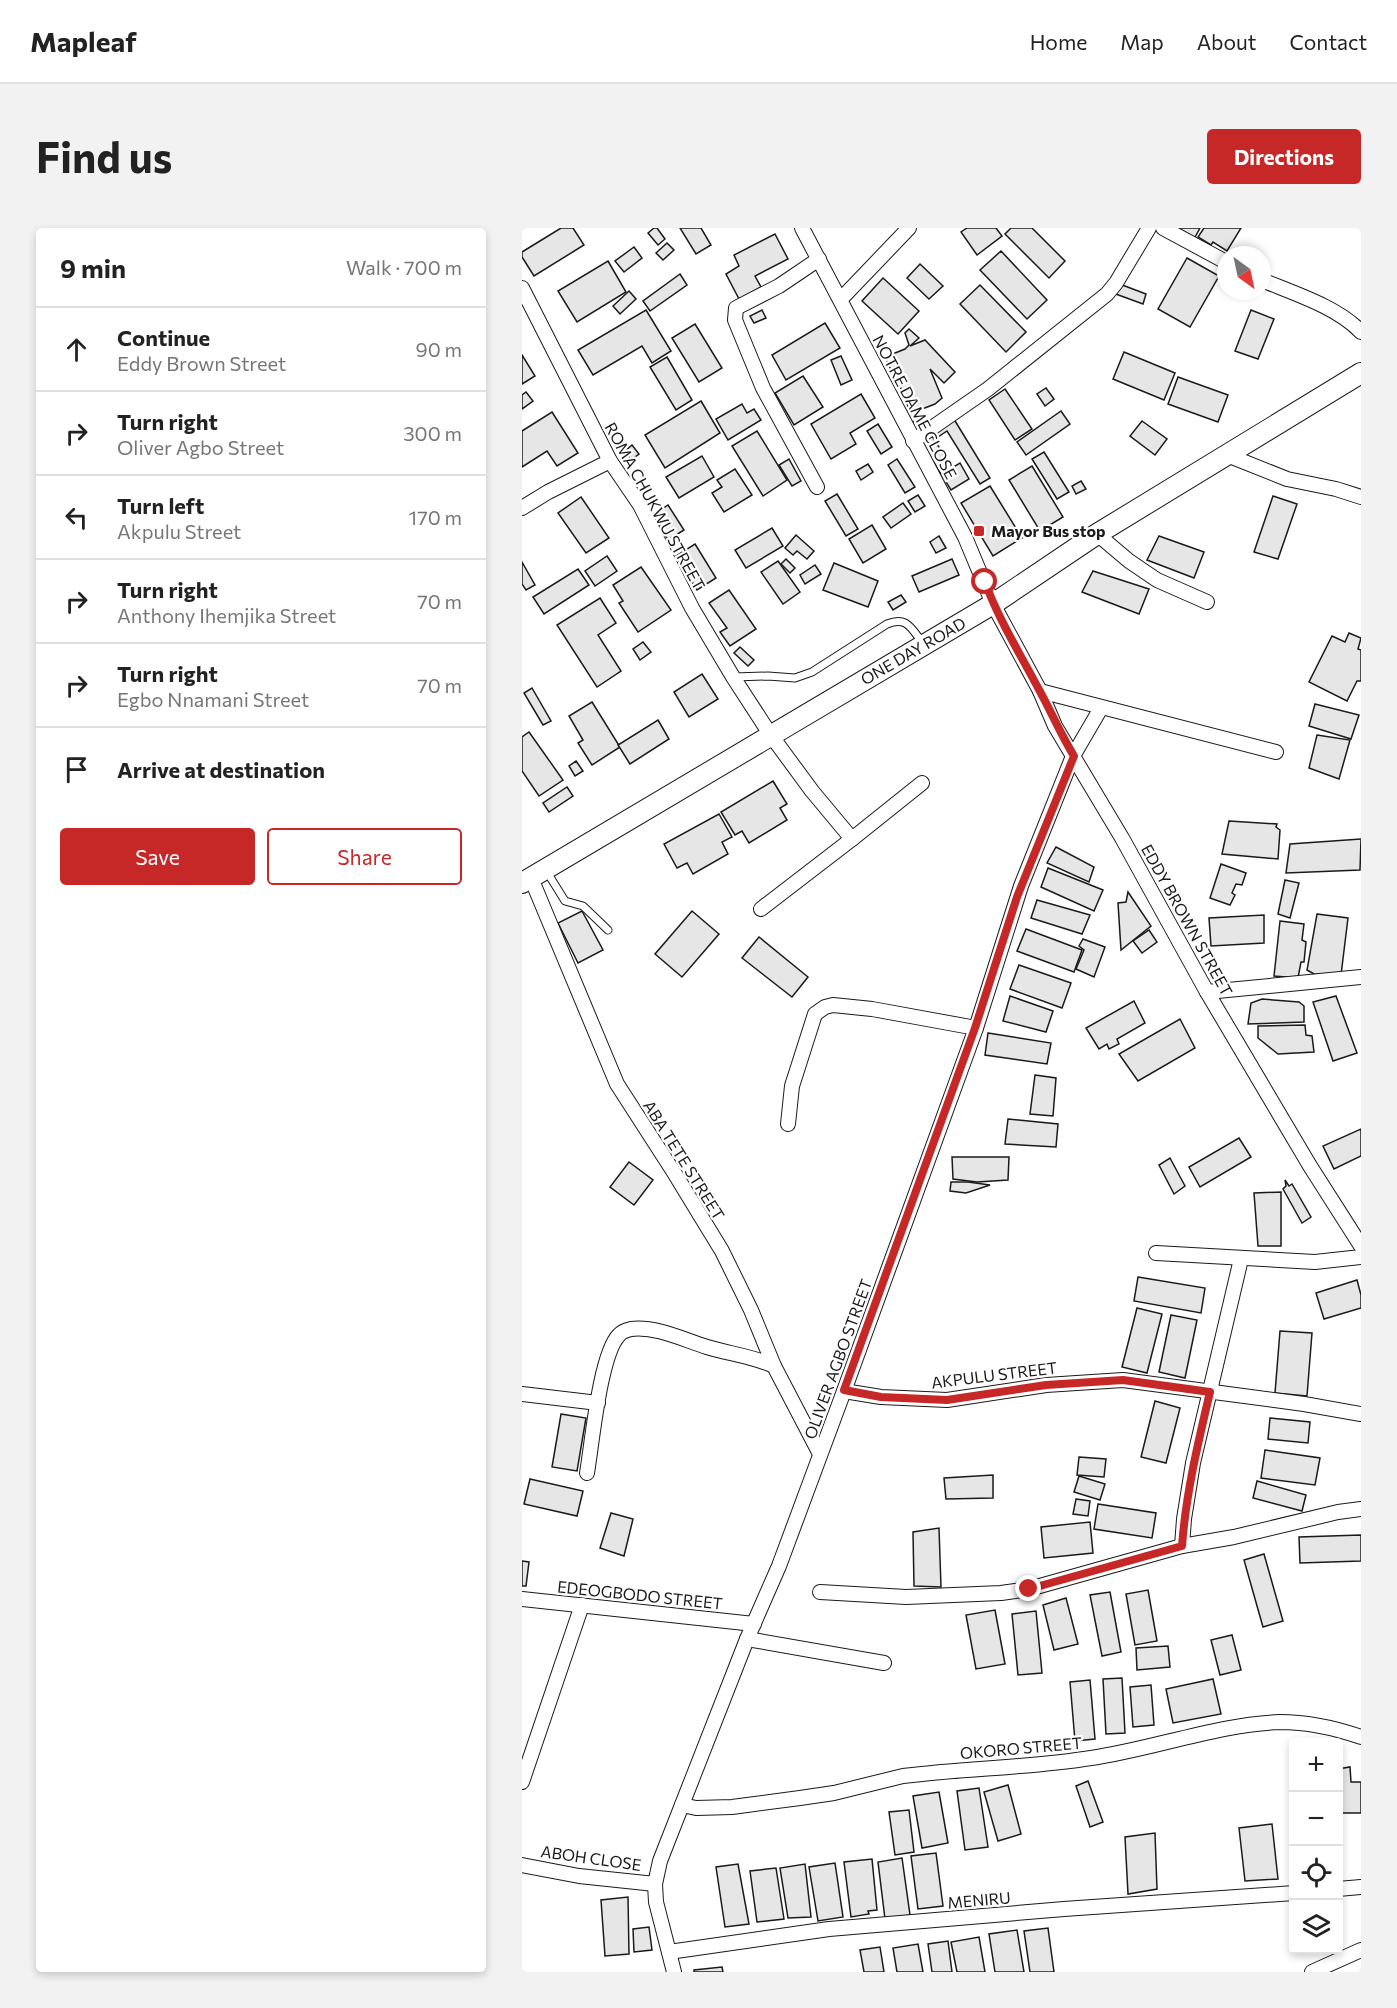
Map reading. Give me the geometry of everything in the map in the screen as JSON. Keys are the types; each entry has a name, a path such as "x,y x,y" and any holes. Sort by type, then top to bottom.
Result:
{"main road":[{"name":"ONE DAY ROAD","path":"533,877 770,734 993,604 1097,534 1361,373"}],"street":[{"name":"NOTRE DAME CLOSE","path":"802,228 841,298 913,441 965,537 993,604"},
{"path":"841,298 909,228"},
{"path":"913,441 988,389 1107,294 1149,228"},
{"path":"1163,228 1217,257"},
{"path":"817,487 763,388 735,320 736,308 779,286 819,259"},
{"path":"1271,284 1334,312 1361,332"},
{"name":"ROMA CHUKWU STREET","path":"522,288 610,461 640,505 692,608 733,677 770,734 812,791 852,839"},
{"path":"1227,455 1287,479 1336,489 1361,497"},
{"path":"522,508 548,492 610,461"},
{"path":"1097,534 1129,561 1157,580 1208,602"},
{"name":"EDDY BROWN STREET","path":"993,604 1040,691 1056,726 1122,838 1207,992 1310,1166 1361,1246"},
{"path":"1040,691 1276,752"},
{"name":"OLIVER AGBO STREET","path":"674,1972 658,1915 655,1884 660,1861 778,1566 844,1390 975,1028 1017,897 1074,756 1101,708"},
{"path":"761,909 922,783"},
{"name":"ABA TETE STREET","path":"533,877 617,1084 722,1251 751,1310 774,1366 820,1454"},
{"path":"1207,992 1361,976"},
{"path":"788,1124 792,1086 815,1014 825,1006 872,1009 975,1028"},
{"path":"1156,1253 1315,1262 1361,1257"},
{"path":"1182,1546 1193,1463 1241,1259"},
{"path":"587,1473 605,1362 613,1343 624,1331 633,1329 657,1332 708,1348 758,1359 774,1366"},
{"name":"AKPULU STREET","path":"844,1390 881,1397 947,1400 1046,1385 1123,1380 1304,1404 1361,1414"},
{"path":"522,1394 598,1403"},
{"path":"820,1592 906,1597 1001,1593 1029,1589 1182,1546 1361,1509"},
{"name":"EDEOGBODO STREET","path":"522,1599 754,1624"},
{"path":"522,1782 582,1605"},
{"path":"747,1639 884,1663"},
{"name":"OKORO STREET","path":"682,1805 696,1808 732,1807 834,1794 903,1776 1064,1762 1150,1747 1227,1728 1279,1722 1325,1727 1361,1737"},
{"name":"ABOH CLOSE","path":"522,1864 579,1876 655,1884"},
{"path":"1343,1889 1361,1887"},
{"name":"MENIRU","path":"669,1952 829,1929 1289,1893"},
{"path":"1312,1972 1361,1950"}],"lane":[{"path":"733,677 795,678 812,672 898,620 905,622 924,644"},
{"path":"533,877 565,901 583,906 608,930"}],"building":[{"path":"561,228 573,228 584,245 534,276 522,257 522,252"},
{"path":"657,228 665,239 658,245 648,233"},
{"path":"680,228 701,228 711,245 696,254"},
{"path":"967,228 996,228 1002,236 977,255 961,232"},
{"path":"1011,228 1032,228 1065,261 1049,278 1005,234"},
{"path":"1173,228 1200,228 1194,239"},
{"path":"1204,228 1241,228 1230,246 1219,246 1213,242 1211,245 1198,237"},
{"path":"775,234 788,259 755,276 761,287 739,299 726,274 739,266 734,255"},
{"path":"667,243 674,250 663,260 656,253"},
{"path":"634,247 642,258 624,272 615,261"},
{"path":"1001,251 1047,300 1027,319 980,270"},
{"path":"1187,258 1217,275 1217,280 1190,327 1158,309"},
{"path":"608,261 626,292 577,322 558,291"},
{"path":"920,264 943,286 929,299 907,278"},
{"path":"680,274 687,285 650,311 643,301"},
{"path":"883,278 919,311 898,334 862,301"},
{"path":"1117,283 1146,294 1143,304 1113,293"},
{"path":"980,285 1026,332 1006,352 960,304"},
{"path":"629,291 636,299 620,314 613,306"},
{"path":"646,310 671,351 652,363 642,346 593,375 578,350"},
{"path":"762,310 766,318 754,323 750,316"},
{"path":"1251,310 1274,319 1258,359 1235,351"},
{"path":"825,323 840,348 786,380 772,355"},
{"path":"695,324 722,368 699,382 672,338"},
{"path":"909,329 919,338 910,346 925,340 955,372 944,383 930,369 942,398 935,404 917,411 921,419 910,423 905,412 909,409 896,376 885,357 909,345 905,333"},
{"path":"1124,352 1175,373 1164,400 1113,379"},
{"path":"522,355 535,376 522,384"},
{"path":"841,356 852,380 841,385 831,360"},
{"path":"667,357 692,400 676,410 650,367"},
{"path":"803,376 823,407 794,425 775,393"},
{"path":"1178,377 1228,395 1218,422 1168,404"},
{"path":"1046,388 1054,399 1045,406 1037,394"},
{"path":"1005,389 1032,429 1015,440 989,400"},
{"path":"526,392 533,401 522,409 522,395"},
{"path":"861,394 875,418 850,433 856,444 831,459 811,424"},
{"path":"701,401 720,433 665,468 645,435"},
{"path":"742,404 747,413 754,409 761,420 728,440 716,419"},
{"path":"1061,411 1070,424 1026,455 1017,442"},
{"path":"552,412 578,453 557,466 547,451 522,467 522,431"},
{"path":"952,416 990,478 980,484 947,431 938,437 933,428"},
{"path":"1142,421 1167,439 1155,455 1130,436"},
{"path":"878,424 892,447 881,454 867,431"},
{"path":"757,431 787,480 763,496 732,446"},
{"path":"932,436 952,468 960,463 969,479 951,490 921,442"},
{"path":"632,445 639,454 631,460 625,451"},
{"path":"1044,452 1069,492 1057,499 1032,459"},
{"path":"702,456 714,477 679,498 666,477"},
{"path":"789,459 801,481 792,486 779,465"},
{"path":"897,459 915,487 905,493 888,465"},
{"path":"868,464 873,472 861,480 856,471"},
{"path":"1032,466 1063,517 1040,531 1009,480"},
{"path":"735,469 752,495 724,512 712,493 722,487 717,480"},
{"path":"1081,481 1086,489 1076,494 1072,486"},
{"path":"990,486 1022,538 993,556 961,503"},
{"path":"837,494 858,529 846,536 825,501"},
{"path":"918,495 925,506 915,512 908,501"},
{"path":"1273,496 1297,504 1278,559 1254,552"},
{"path":"581,497 609,538 586,553 558,513"},
{"path":"903,503 911,514 891,528 883,517"},
{"path":"668,505 684,530 668,540 653,515"},
{"path":"872,525 886,549 863,563 849,539"},
{"path":"772,528 783,546 746,568 735,550"},
{"path":"796,535 814,551 807,559 797,551 793,555 785,548"},
{"path":"939,536 946,548 936,553 930,542"},
{"path":"1159,536 1204,552 1194,578 1147,560"},
{"path":"695,544 716,578 697,590 676,556"},
{"path":"607,556 617,571 595,586 585,571"},
{"path":"786,559 795,568 790,573 781,564"},
{"path":"952,559 959,575 919,592 912,576"},
{"path":"778,561 800,592 783,604 761,572"},
{"path":"522,562 535,585 526,590 522,584"},
{"path":"834,563 878,581 868,607 823,590"},
{"path":"815,565 821,574 805,584 800,575"},
{"path":"641,567 671,610 638,632 619,603 623,601 613,585"},
{"path":"578,569 589,585 544,614 533,597"},
{"path":"1093,571 1149,589 1139,614 1082,592"},
{"path":"729,590 756,629 730,646 720,632 727,628 709,603"},
{"path":"901,595 906,602 893,610 888,602"},
{"path":"600,598 616,623 598,635 621,671 597,687 557,625"},
{"path":"1349,633 1361,638 1358,649 1361,650 1361,681 1357,681 1347,701 1309,682 1332,636 1345,642"},
{"path":"643,642 651,652 640,660 633,649"},
{"path":"740,647 754,660 748,666 734,653"},
{"path":"702,674 718,699 689,717 674,692"},
{"path":"532,688 551,721 543,725 524,693"},
{"path":"592,702 620,747 592,765 578,743 583,740 569,716"},
{"path":"1315,704 1359,715 1351,739 1309,726"},
{"path":"658,720 669,739 630,764 618,745"},
{"path":"529,732 563,780 539,796 522,771 522,737"},
{"path":"1317,735 1350,740 1339,779 1309,768"},
{"path":"576,761 583,771 575,776 569,766"},
{"path":"773,781 787,804 780,808 787,820 749,843 742,831 735,835 721,812"},
{"path":"567,787 573,796 549,812 543,803"},
{"path":"719,814 732,837 722,842 728,854 693,874 687,863 677,868 664,844"},
{"path":"1229,821 1277,824 1276,827 1280,830 1278,859 1222,854"},
{"path":"1361,839 1360,870 1286,873 1290,844"},
{"path":"1056,847 1094,867 1089,882 1047,863"},
{"path":"1221,864 1246,873 1242,885 1236,884 1232,893 1235,895 1230,905 1210,898"},
{"path":"1048,868 1103,890 1094,911 1041,887"},
{"path":"1285,880 1299,883 1290,918 1278,914"},
{"path":"1128,892 1151,926 1121,950 1118,903 1126,902"},
{"path":"1037,900 1090,915 1082,934 1031,918"},
{"path":"582,911 603,950 578,963 558,923"},
{"path":"692,911 719,934 682,977 655,954"},
{"path":"1317,914 1348,918 1341,975 1314,974 1307,970"},
{"path":"1264,915 1264,943 1211,946 1209,918"},
{"path":"1280,921 1304,924 1302,940 1306,942 1304,962 1301,962 1298,978 1274,976"},
{"path":"1026,929 1082,950 1074,972 1017,951"},
{"path":"1149,930 1157,942 1142,953 1133,941"},
{"path":"759,937 808,977 792,997 742,958"},
{"path":"1083,939 1105,947 1094,977 1076,969 1084,950 1079,946"},
{"path":"1019,965 1071,983 1062,1008 1010,989"},
{"path":"1010,996 1053,1011 1046,1032 1003,1021"},
{"path":"1336,996 1357,1053 1333,1061 1313,1002"},
{"path":"1262,999 1299,1002 1304,1006 1304,1022 1248,1024 1251,1003"},
{"path":"1134,1001 1145,1023 1117,1039 1119,1044 1109,1049 1107,1044 1099,1049 1086,1028"},
{"path":"1180,1019 1195,1048 1138,1081 1119,1054"},
{"path":"1305,1025 1306,1035 1312,1036 1314,1052 1278,1054 1258,1038 1258,1026"},
{"path":"988,1033 1051,1043 1047,1064 985,1055"},
{"path":"1035,1075 1056,1078 1053,1116 1030,1114"},
{"path":"1008,1119 1058,1124 1056,1147 1005,1144"},
{"path":"1361,1129 1361,1156 1334,1169 1323,1146"},
{"path":"1239,1138 1251,1157 1200,1187 1189,1167"},
{"path":"952,1157 1009,1157 1008,1180 977,1182 953,1179"},
{"path":"1170,1158 1185,1186 1174,1194 1159,1165"},
{"path":"629,1162 653,1180 634,1205 610,1187"},
{"path":"1285,1180 1289,1186 1292,1184 1311,1217 1302,1223 1283,1189 1286,1186"},
{"path":"951,1182 990,1185 966,1193 950,1191"},
{"path":"1281,1192 1281,1246 1258,1246 1254,1193"},
{"path":"1138,1277 1205,1288 1201,1313 1134,1301"},
{"path":"1357,1280 1361,1295 1361,1308 1324,1319 1316,1293"},
{"path":"1137,1308 1162,1314 1147,1373 1122,1367"},
{"path":"1171,1315 1197,1320 1185,1378 1159,1372"},
{"path":"1280,1331 1312,1333 1307,1396 1275,1393"},
{"path":"1155,1401 1180,1408 1166,1463 1141,1457"},
{"path":"561,1414 586,1418 577,1471 552,1467"},
{"path":"1270,1418 1310,1422 1308,1443 1268,1439"},
{"path":"1265,1450 1320,1458 1315,1485 1261,1478"},
{"path":"1079,1457 1106,1459 1104,1477 1077,1475"},
{"path":"993,1475 993,1498 946,1499 944,1478"},
{"path":"1079,1476 1105,1484 1100,1500 1074,1492"},
{"path":"530,1479 583,1491 577,1516 524,1504"},
{"path":"1257,1481 1306,1495 1302,1511 1253,1498"},
{"path":"1076,1499 1090,1501 1088,1516 1073,1514"},
{"path":"1098,1504 1156,1513 1152,1538 1094,1529"},
{"path":"611,1513 633,1519 624,1556 600,1548"},
{"path":"1090,1522 1093,1553 1044,1558 1041,1527"},
{"path":"939,1528 941,1587 914,1586 913,1532"},
{"path":"1361,1535 1361,1561 1300,1563 1299,1537"},
{"path":"1264,1554 1283,1621 1263,1627 1244,1560"},
{"path":"522,1561 529,1562 526,1586 522,1586"},
{"path":"1148,1590 1157,1641 1135,1645 1126,1594"},
{"path":"1110,1592 1121,1652 1102,1656 1090,1595"},
{"path":"1066,1598 1078,1644 1054,1650 1043,1605"},
{"path":"995,1610 1005,1664 976,1669 966,1615"},
{"path":"1036,1611 1042,1673 1018,1675 1012,1614"},
{"path":"1232,1635 1241,1670 1220,1675 1211,1640"},
{"path":"1168,1646 1170,1667 1137,1670 1136,1648"},
{"path":"1122,1678 1125,1733 1106,1734 1103,1679"},
{"path":"1213,1679 1221,1714 1173,1723 1166,1689"},
{"path":"1090,1680 1095,1739 1075,1741 1070,1682"},
{"path":"1151,1685 1154,1725 1133,1727 1130,1687"},
{"path":"1350,1767 1351,1782 1361,1782 1361,1813 1343,1813 1343,1768"},
{"path":"1088,1781 1103,1822 1090,1827 1076,1786"},
{"path":"1008,1785 1021,1834 998,1841 984,1792"},
{"path":"979,1788 988,1847 965,1850 957,1791"},
{"path":"939,1792 948,1843 922,1848 913,1796"},
{"path":"909,1810 914,1852 895,1855 889,1812"},
{"path":"1272,1824 1278,1879 1245,1881 1239,1828"},
{"path":"1155,1833 1157,1889 1128,1894 1125,1837"},
{"path":"936,1853 943,1906 918,1909 911,1856"},
{"path":"902,1858 910,1915 885,1919 878,1862"},
{"path":"872,1859 877,1910 851,1917 844,1862"},
{"path":"835,1863 843,1917 818,1921 809,1867"},
{"path":"738,1864 749,1924 725,1927 716,1867"},
{"path":"805,1864 811,1917 788,1918 780,1868"},
{"path":"776,1868 784,1919 757,1922 750,1871"},
{"path":"628,1897 629,1954 605,1956 601,1900"},
{"path":"649,1927 652,1950 634,1952 633,1929"},
{"path":"1048,1928 1054,1972 1030,1972 1024,1931"},
{"path":"1017,1930 1024,1972 995,1972 989,1934"},
{"path":"979,1937 985,1972 957,1972 951,1942"},
{"path":"948,1941 952,1972 932,1972 928,1944"},
{"path":"918,1944 923,1972 897,1972 893,1948"},
{"path":"880,1947 884,1972 864,1972 860,1950"},
{"path":"722,1967 723,1972 694,1972 694,1970"}],"place":[{"name":"Mayor Bus stop","path":"979,531"}],"route":[{"path":"985,582 993,604 1074,756 1017,897 975,1028 844,1390 881,1397 947,1400 1046,1385 1123,1380 1210,1392 1193,1463 1182,1546 1029,1589"}]}
